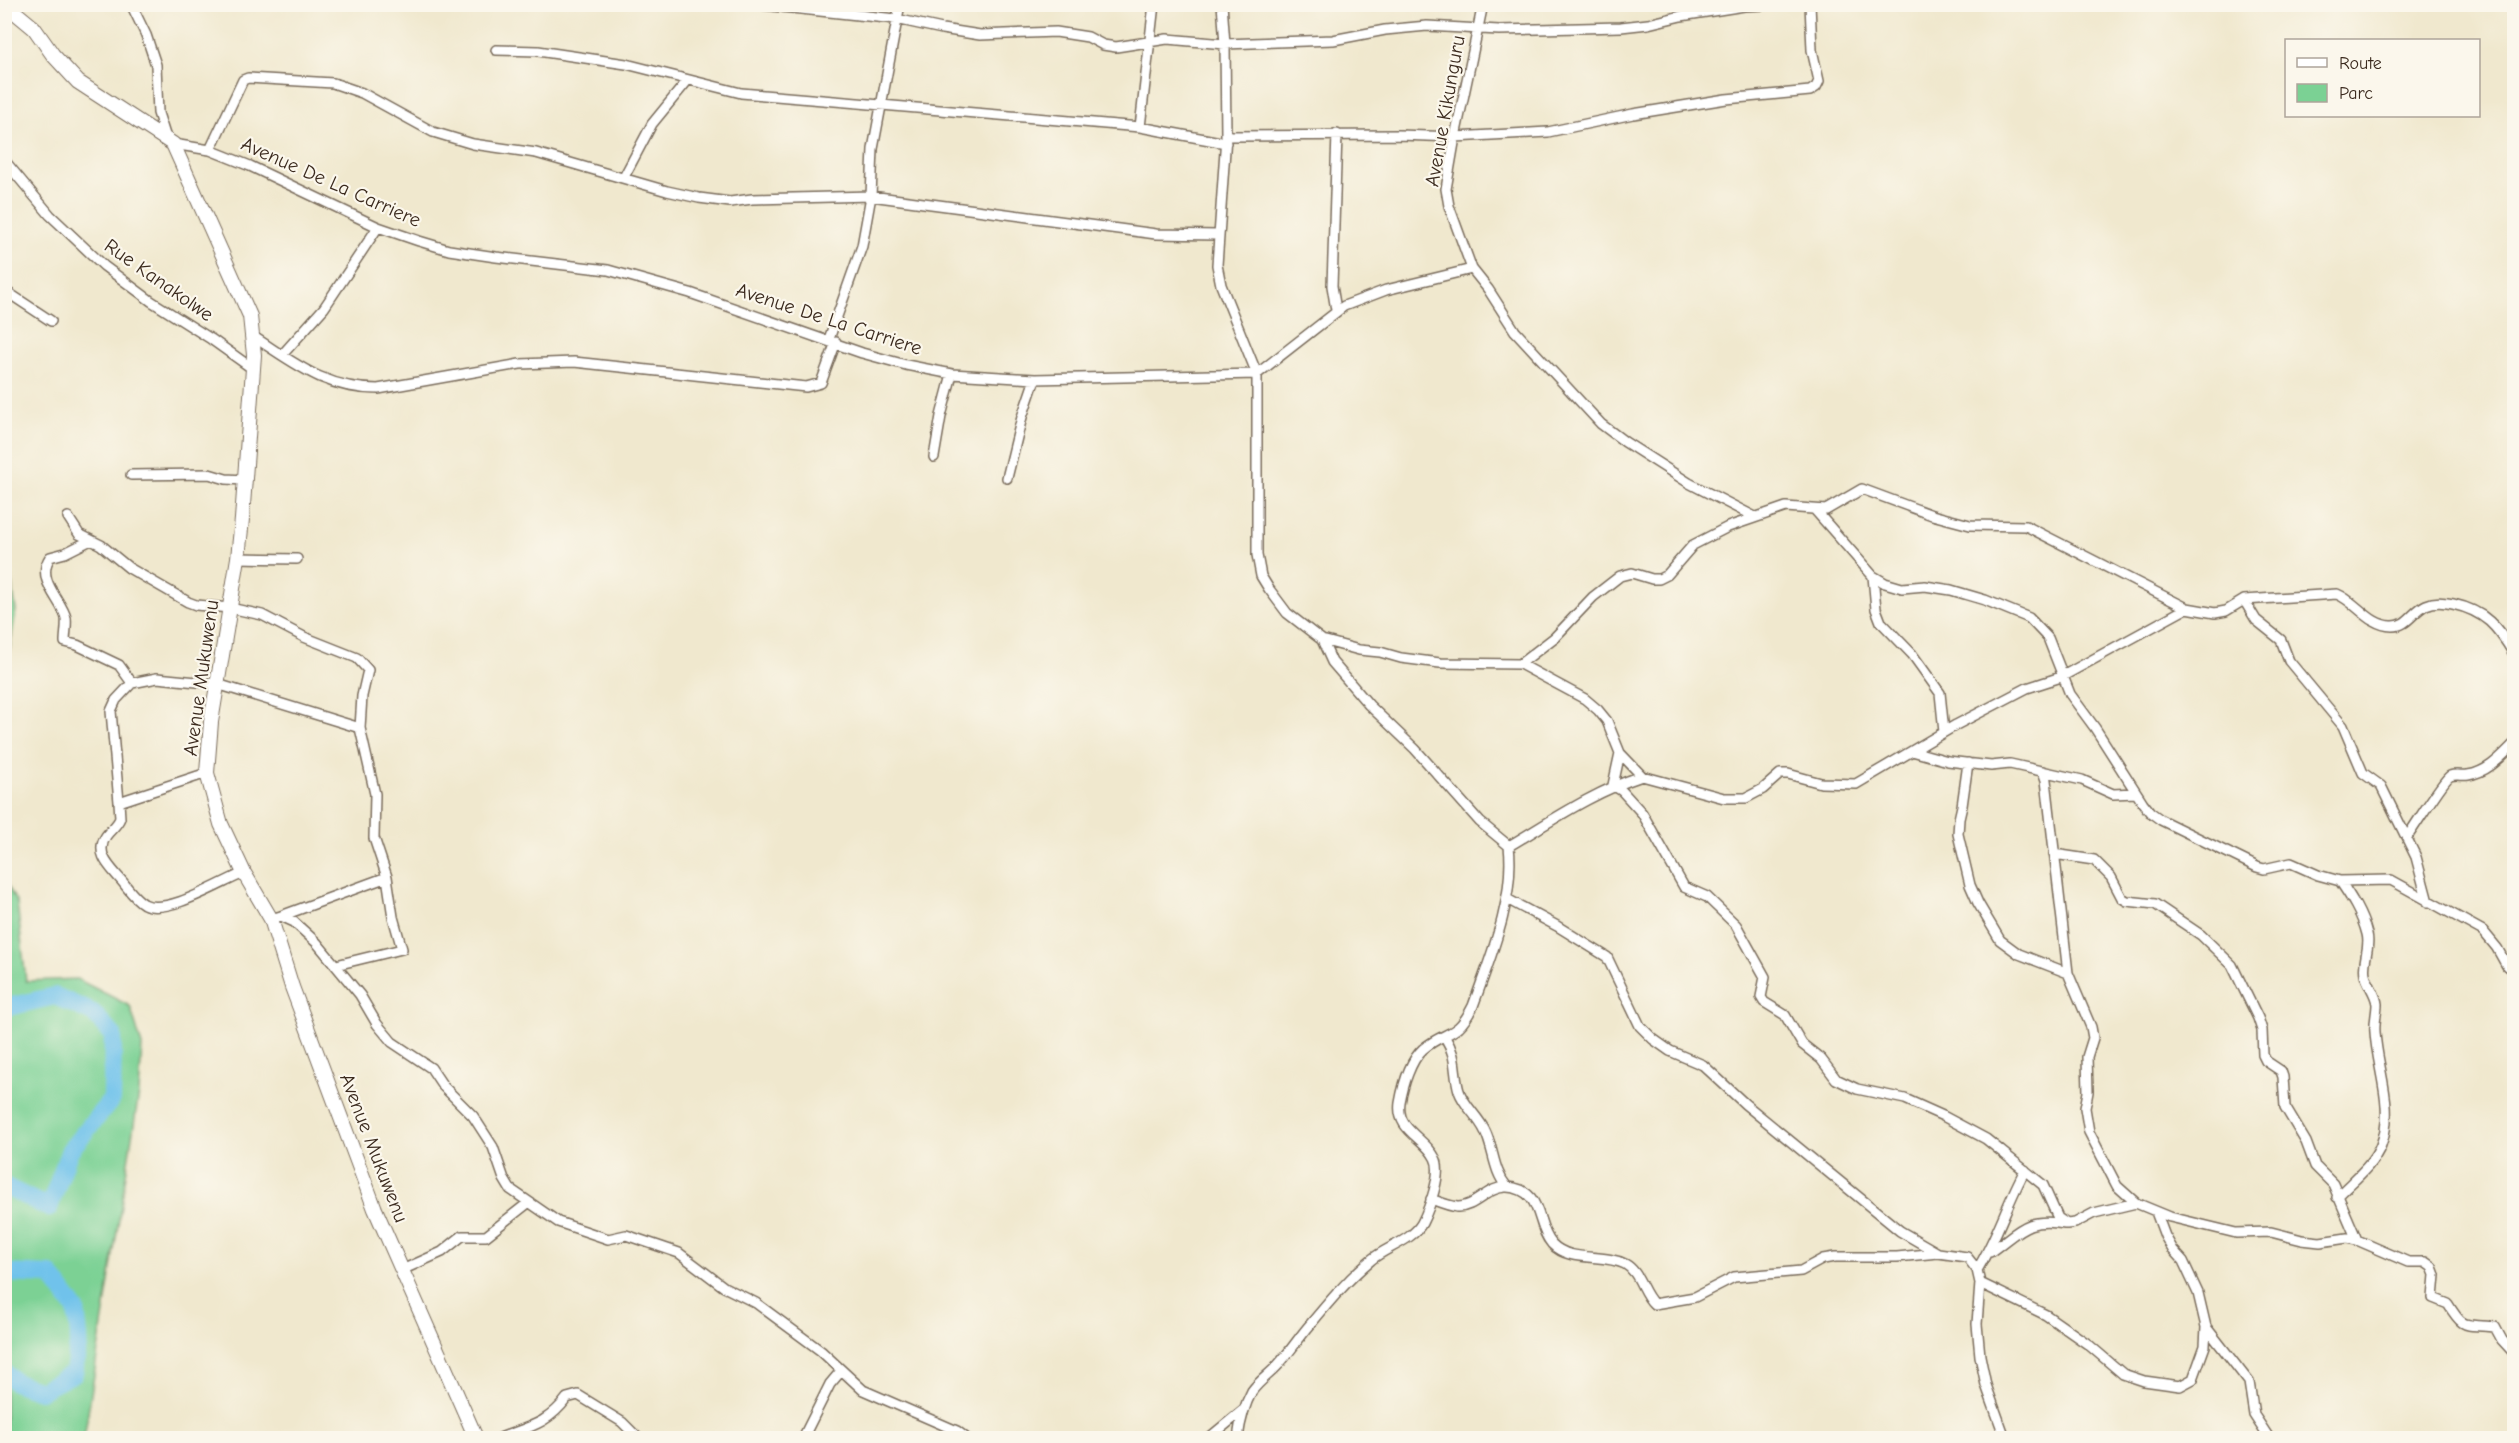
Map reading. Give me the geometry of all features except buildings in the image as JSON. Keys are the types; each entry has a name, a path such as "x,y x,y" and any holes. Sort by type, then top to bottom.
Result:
{"street":[{"path":"5,4 34,28 53,56 78,82 169,141"},
{"path":"131,4 146,35 156,65 158,113 169,141"},
{"path":"753,4 809,8 896,19 942,30 980,35 1056,32 1088,37 1109,47 1167,39 1225,44 1333,40 1385,30 1427,26 1621,27 1744,6 1785,4"},
{"path":"254,337 336,384 355,389 400,386 520,364 574,362 806,387 821,383 862,246 871,196 873,149 900,4"},
{"path":"1140,127 1154,4"},
{"path":"1222,4 1225,44 1226,139 1217,266 1221,285 1257,374 1257,555 1261,576 1287,613 1322,640 1359,650 1380,651 1401,658 1440,663 1520,664 1585,699 1598,710 1606,721 1620,753 1642,776 1724,798 1746,798 1763,789 1780,774 1821,783 1856,784 1944,732 2027,688 2061,677 2187,608"},
{"name":"Avenue Kikunguru","path":"1483,4 1446,189 1472,269 1515,331 1601,424 1689,483 1755,517"},
{"path":"496,50 538,51 626,64 741,93 1140,127 1226,139 1337,134 1455,137 1548,132 1633,114 1726,99 1810,92 1819,81 1812,50 1809,4"},
{"path":"210,150 243,80 258,78 321,81 362,93 433,132 473,144 536,153 667,191 730,202 871,196 1156,234 1218,235"},
{"path":"624,177 652,124 688,80"},
{"path":"1336,310 1332,286 1337,134"},
{"name":"Avenue De La Carriere","path":"169,141 210,150 250,166 378,227 449,250 608,270 690,293 833,340 862,353 906,365 952,374 1035,379 1257,374"},
{"name":"Avenue Mukuwenu","path":"169,141 250,316 254,337 238,558 211,722 207,773 221,824 244,873 276,917 292,987 370,1198 476,1438"},
{"name":"Rue Kanakolwe","path":"4,160 50,215 104,266 151,301 253,369"},
{"path":"282,355 324,308 378,227"},
{"path":"1257,374 1336,310 1386,290 1472,269"},
{"path":"4,290 51,321"},
{"path":"934,457 941,416 952,374"},
{"path":"1007,478 1022,417 1035,379"},
{"path":"131,475 209,474 226,479 244,480"},
{"path":"1520,664 1555,638 1593,597 1620,576 1632,573 1659,579 1666,575 1693,545 1755,517 1786,507 1826,510 1862,489 1932,515 1970,525 2026,526 2187,608 2201,612 2226,611 2244,600 2337,594 2346,598 2374,621 2395,627 2405,623 2424,606 2434,602 2454,604 2480,612 2488,618 2514,654"},
{"path":"1815,510 1873,576 1885,583 1902,588 1925,586 1951,590 1985,600 2029,618 2048,638 2061,677 2070,694 2095,728 2136,793 2150,812 2161,820 2257,867 2264,868 2291,863 2318,875 2340,881 2391,880 2483,931 2497,948 2507,966 2514,971"},
{"path":"68,517 77,532 101,545 129,568 188,602 262,615 363,663 368,670 362,696 360,728 375,794 374,837 387,877 401,950 336,965"},
{"path":"91,540 65,553 50,557 46,565 50,591 65,616 65,642 77,645 119,665 132,683"},
{"path":"238,558 297,559"},
{"path":"1873,576 1876,609 1881,622 1911,654 1940,693 1944,732"},
{"path":"2244,600 2256,620 2282,640 2289,661 2343,726 2360,768 2381,786 2416,857 2428,902"},
{"path":"1238,1438 1243,1410 1253,1389 1279,1365 1344,1285 1370,1261 1404,1240 1421,1224 1438,1172 1437,1160 1405,1126 1401,1118 1400,1105 1415,1059 1424,1049 1454,1033 1465,1023 1473,1006 1506,899 1511,862 1509,846 1480,822 1423,757 1369,705 1332,662 1322,640"},
{"path":"244,873 161,907 145,905 134,896 105,862 102,843 120,818 111,711 116,700 132,683 157,678 217,684 360,728"},
{"path":"2407,837 2432,802 2440,785 2451,775 2470,775 2493,765 2514,744"},
{"path":"1912,751 1948,761 1991,766 2010,764 2082,780 2113,794 2136,793"},
{"path":"1613,785 1620,753"},
{"path":"1968,763 1958,834 1970,885 1978,903 2000,940 2019,954 2068,973"},
{"path":"2043,771 2046,780 2068,973 2091,1027 2093,1038 2087,1058 2089,1085 2085,1108 2090,1132 2117,1186 2136,1203 2156,1212 2235,1233 2271,1232 2320,1242 2347,1238 2357,1240 2408,1262 2424,1262 2432,1267 2435,1275 2433,1298 2448,1304 2460,1322 2466,1325 2495,1327 2502,1340 2514,1353"},
{"path":"119,802 207,773"},
{"path":"1509,846 1588,797 1613,785 1642,776"},
{"path":"1613,785 1627,796 1642,813 1684,887 1707,897 1736,925 1765,977 1761,997 1764,1002 1785,1015 1802,1044 1821,1059 1836,1079 1857,1089 1905,1099 1943,1116 1986,1140 2043,1185 2058,1218 2067,1224"},
{"path":"2054,854 2094,860 2111,878 2122,898 2127,901 2155,904 2201,935 2232,965 2258,1018 2266,1062 2281,1071 2285,1107 2306,1142 2315,1166 2333,1184 2357,1240"},
{"path":"276,917 387,877"},
{"path":"2337,1197 2369,1166 2381,1146 2386,1123 2385,1086 2374,1029 2377,1003 2365,976 2364,967 2368,952 2368,935 2354,902 2340,881"},
{"path":"1506,899 1557,926 1607,957 1640,1026 1653,1039 1670,1051 1703,1065 1745,1104 1881,1217 1938,1253"},
{"path":"276,917 304,930 360,995 377,1024 392,1042 431,1068 443,1086 473,1116 493,1147 506,1185 528,1203 558,1222 584,1232 611,1239 626,1235 679,1253 723,1287 756,1303 821,1351 863,1390 957,1431 966,1438"},
{"path":"1445,1037 1456,1064 1461,1097 1478,1117 1486,1132 1499,1177 1507,1187"},
{"path":"1977,1270 1988,1253 2008,1203 2025,1170"},
{"path":"1431,1199 1459,1207 1471,1203 1488,1192 1507,1187 1524,1191 1536,1205 1549,1241 1569,1254 1610,1259 1627,1265 1635,1272 1647,1298 1654,1305 1695,1298 1734,1277 1801,1271 1823,1259 1835,1257 1897,1257 1938,1253 1967,1257 1977,1270 1980,1283 1977,1324 1980,1356 1986,1385 2004,1438"},
{"path":"402,1270 442,1252 462,1236 486,1236 528,1203"},
{"path":"1988,1253 2021,1227 2051,1221 2075,1223 2094,1212 2136,1203"},
{"path":"1980,1283 2046,1315 2089,1345 2123,1374 2144,1381 2180,1386 2193,1379 2205,1346 2206,1327 2198,1293 2183,1261 2165,1236 2156,1212"},
{"path":"2206,1327 2249,1382 2254,1414 2269,1438"},
{"path":"803,1438 830,1384 841,1371"},
{"path":"500,1438 543,1422 556,1413 567,1398 578,1395 622,1422 638,1438"},
{"path":"1209,1438 1243,1410"}],"green space":[{"path":"5,547 16,610 5,676"},
{"path":"5,881 17,903 26,981 77,979 130,1006 142,1046 139,1093 84,1438 5,1438"}],"waterway":[{"path":"4,1008 55,996 93,1013 113,1035 112,1099 70,1150 49,1208 4,1186"},
{"path":"4,1273 51,1275 76,1310 79,1337 74,1373 40,1391 17,1383 4,1373"}]}
